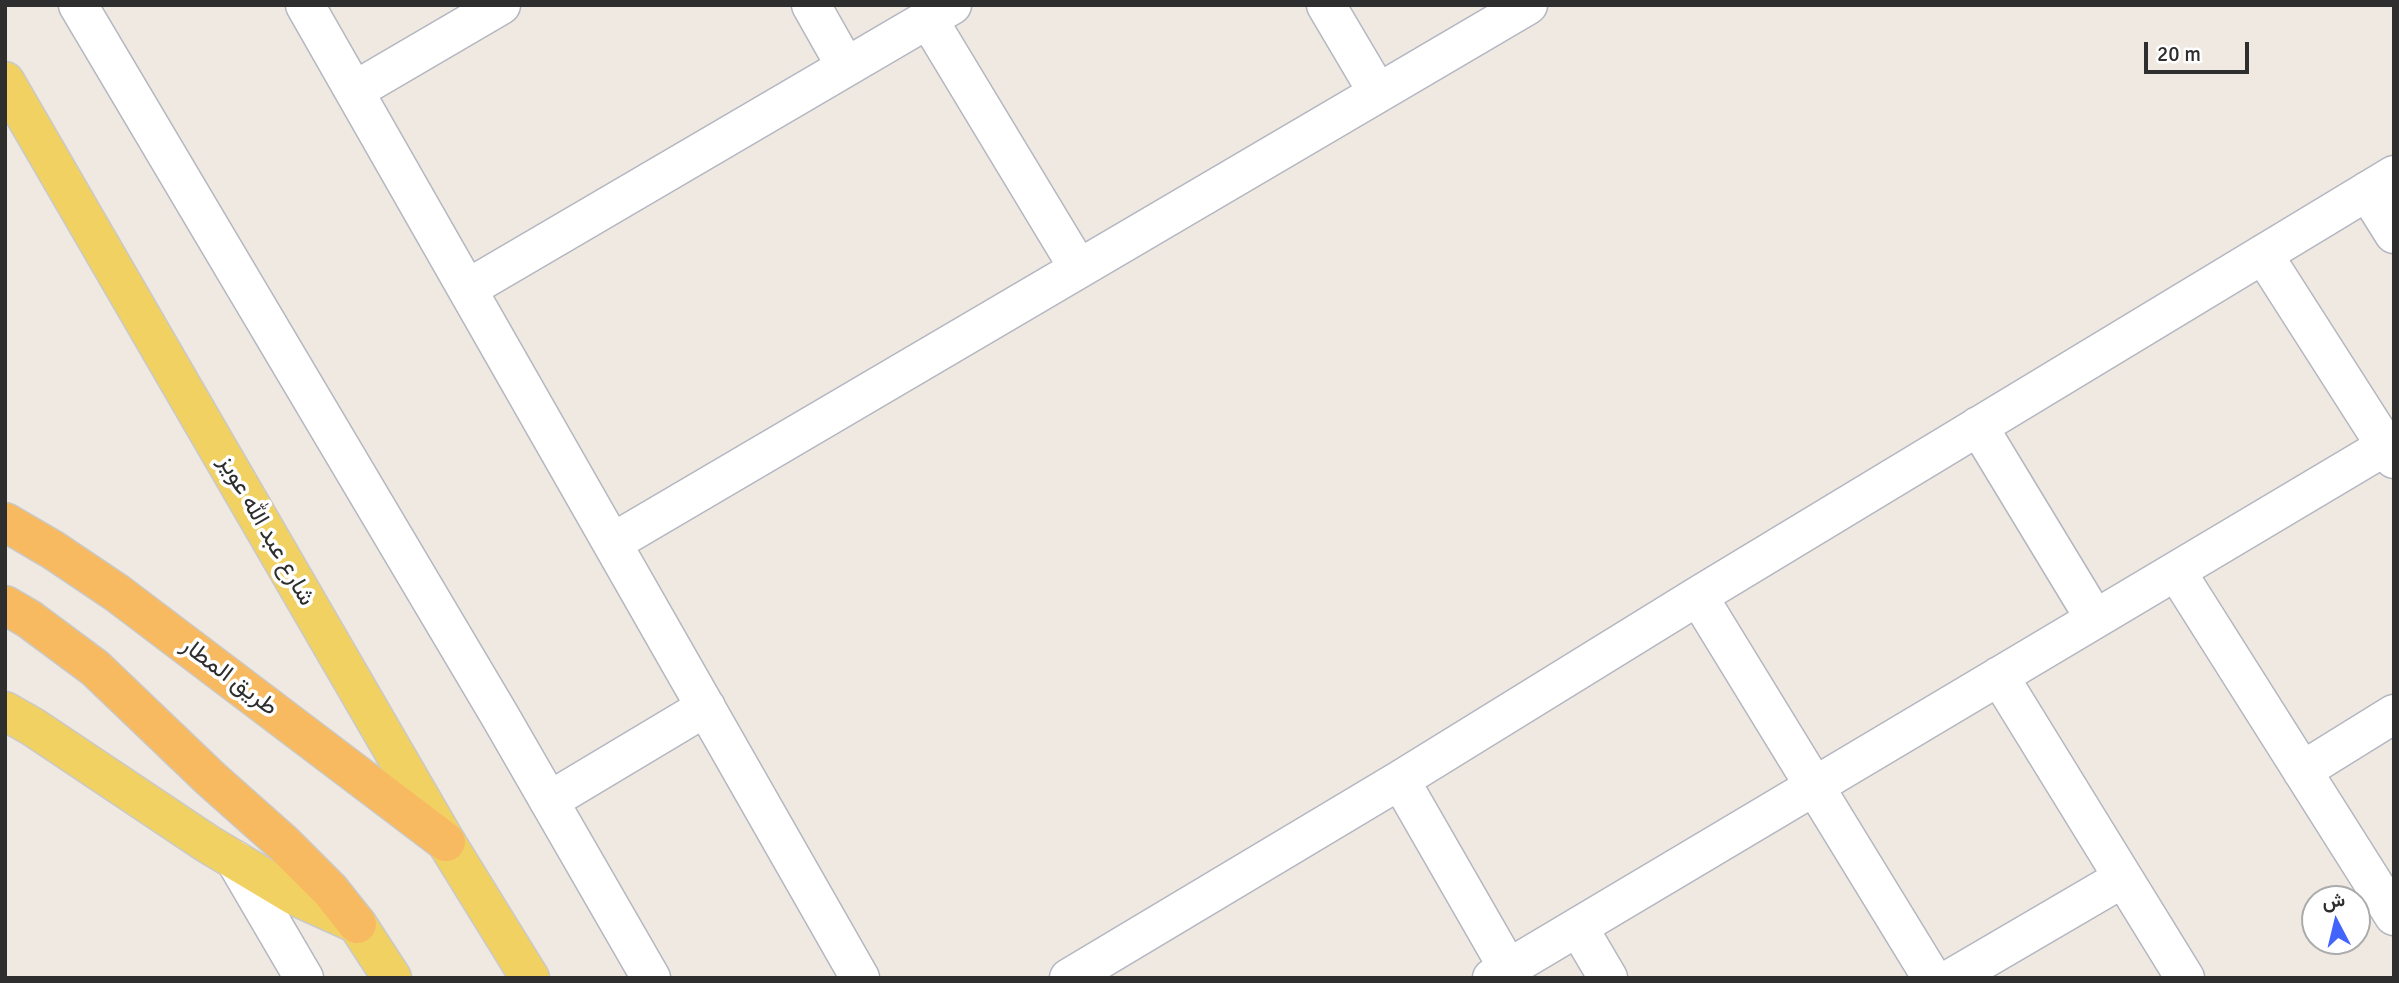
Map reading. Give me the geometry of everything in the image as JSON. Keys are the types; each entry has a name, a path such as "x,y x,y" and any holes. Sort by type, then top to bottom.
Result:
{"highway":[{"name":"طريق المطار","path":"5,522 117,593 446,842"},
{"path":"5,605 29,619 95,668 202,771 283,843 330,890 357,924"}],"main road":[{"name":"شارع عبد الله عويز","path":"5,81 446,842 530,978"},
{"path":"5,711 208,844 295,897 357,924 392,978"}],"street":[{"path":"78,5 651,978"},
{"path":"305,5 860,978"},
{"path":"355,91 501,5"},
{"path":"811,5 846,67"},
{"path":"1326,5 1378,93"},
{"path":"612,543 1528,5"},
{"path":"467,289 940,12 1079,269"},
{"path":"1069,978 2380,183 2394,234"},
{"path":"1399,780 1500,973 2176,571 2390,453 2263,254"},
{"path":"1978,426 2095,619"},
{"path":"2176,571 2394,916"},
{"path":"1698,596 1932,978"},
{"path":"1999,676 2185,978"},
{"path":"549,801 706,707"},
{"path":"2302,771 2394,714"},
{"path":"236,860 304,978"},
{"path":"1952,978 2123,878"},
{"path":"1578,927 1608,978"}]}
